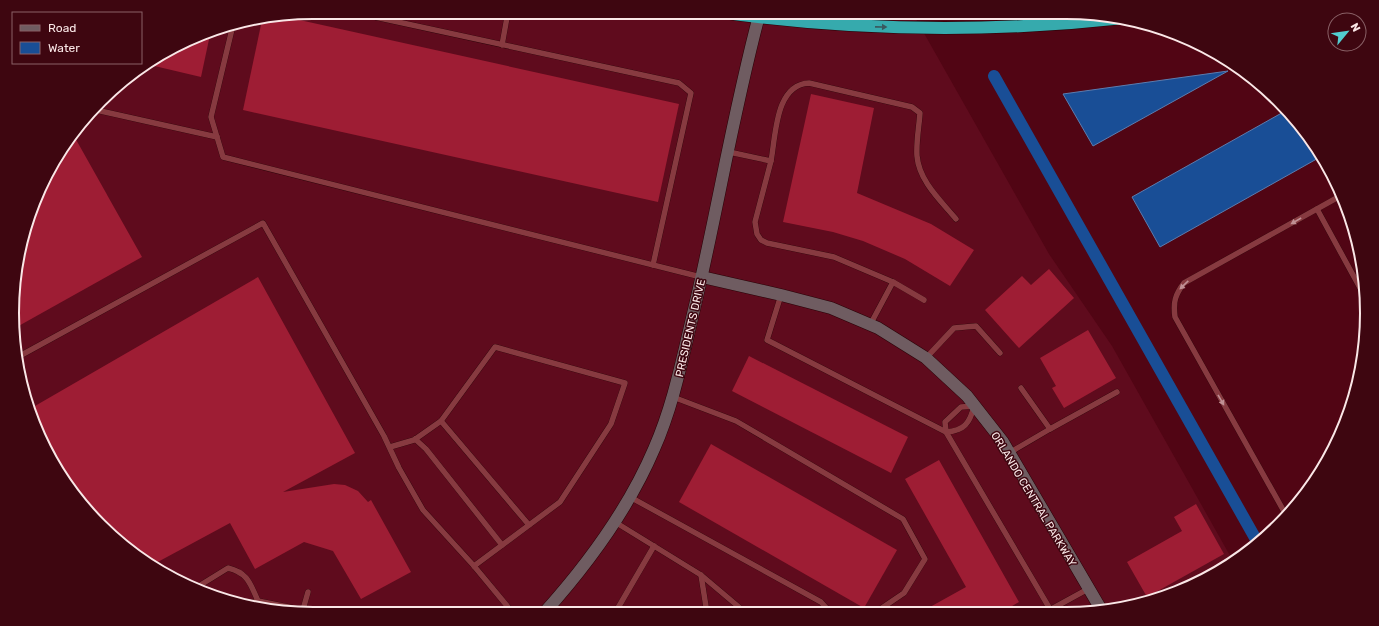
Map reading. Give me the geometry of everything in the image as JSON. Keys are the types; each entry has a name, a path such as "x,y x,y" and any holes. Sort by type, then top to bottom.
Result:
{"highway":[{"path":"794,19 847,25 930,28 1047,25 1093,21"}],"street":[{"name":"PRESIDENTS DRIVE","path":"549,607 592,555 630,497 654,449 673,397 702,277 758,19"},
{"name":"ORLANDO CENTRAL PARKWAY","path":"702,277 831,308 870,325 926,358 967,396 1009,453 1098,605"}],"lane":[{"path":"385,19 679,83 691,94 653,265"},
{"path":"502,44 507,19"},
{"path":"232,31 211,117 223,157 702,277"},
{"path":"924,300 893,282 834,257 767,243 761,240 757,234 755,222 771,161 783,99 791,89 802,83 809,83 912,106 920,113 917,156 919,167 930,187 956,219"},
{"path":"100,111 217,137"},
{"path":"729,152 771,161"},
{"path":"1284,511 1175,317 1173,304 1176,294 1184,283 1337,198"},
{"path":"1317,209 1358,284"},
{"path":"23,354 263,223 390,447 423,510 474,566 508,607"},
{"path":"870,325 893,282"},
{"path":"781,295 767,340 946,432 957,431 970,420 974,406 961,407 945,422 946,432 1046,607"},
{"path":"926,358 954,328 976,326 1000,353"},
{"path":"390,447 415,439 441,421 495,347 625,383 611,424 560,502 474,566"},
{"path":"1021,388 1050,429"},
{"path":"1009,453 1117,392"},
{"path":"673,397 736,421 903,518 925,559 904,594 884,607"},
{"path":"441,421 529,525"},
{"path":"415,439 426,449 502,545"},
{"path":"630,497 821,602 826,607"},
{"path":"615,522 701,575 739,607"},
{"path":"618,607 654,546"},
{"path":"200,585 228,568 238,571 248,579 258,601 261,602"},
{"path":"701,575 706,607"},
{"path":"1055,607 1088,589"},
{"path":"304,607 308,592"}],"shaded area":[{"path":"313,19 916,19 1049,254 1112,346 1230,556 1196,577 1161,591 1123,601 1066,607 313,607 256,601 237,597 200,585 166,568 134,546 105,521 80,492 58,460 41,426 29,389 25,370 19,313 25,256 29,237 41,200 58,166 80,134 105,105 134,80 166,58 200,41 218,35 256,25"}],"water":[{"path":"1228,71 1093,146 1063,94"},
{"path":"1282,113 1299,134 1316,159 1160,247 1132,197"}],"building":[{"path":"298,20 679,104 658,202 243,110 261,24"},
{"path":"209,38 201,77 154,66 183,49"},
{"path":"811,94 874,108 857,193 931,224 974,250 950,286 905,259 863,241 833,232 783,222"},
{"path":"76,140 142,257 20,325 19,313 22,275 29,237 41,200 49,183 58,166"},
{"path":"1049,269 1074,298 1019,348 985,310 1022,276 1031,285"},
{"path":"258,277 355,453 283,492 334,484 345,485 358,491 368,502 371,500 411,572 361,599 333,551 304,542 255,569 230,523 157,562 119,534 92,507 80,492 58,460 41,426 34,406"},
{"path":"1088,330 1116,378 1064,408 1052,388 1056,386 1040,358"},
{"path":"749,356 908,437 891,473 732,391"},
{"path":"711,444 897,550 865,607 862,607 679,502"},
{"path":"939,460 1019,602 1010,607 930,607 966,587 905,479"},
{"path":"1196,504 1224,554 1154,593 1146,596 1127,562 1182,531 1174,517"}],"waterway":[{"path":"994,76 1255,538"}]}
